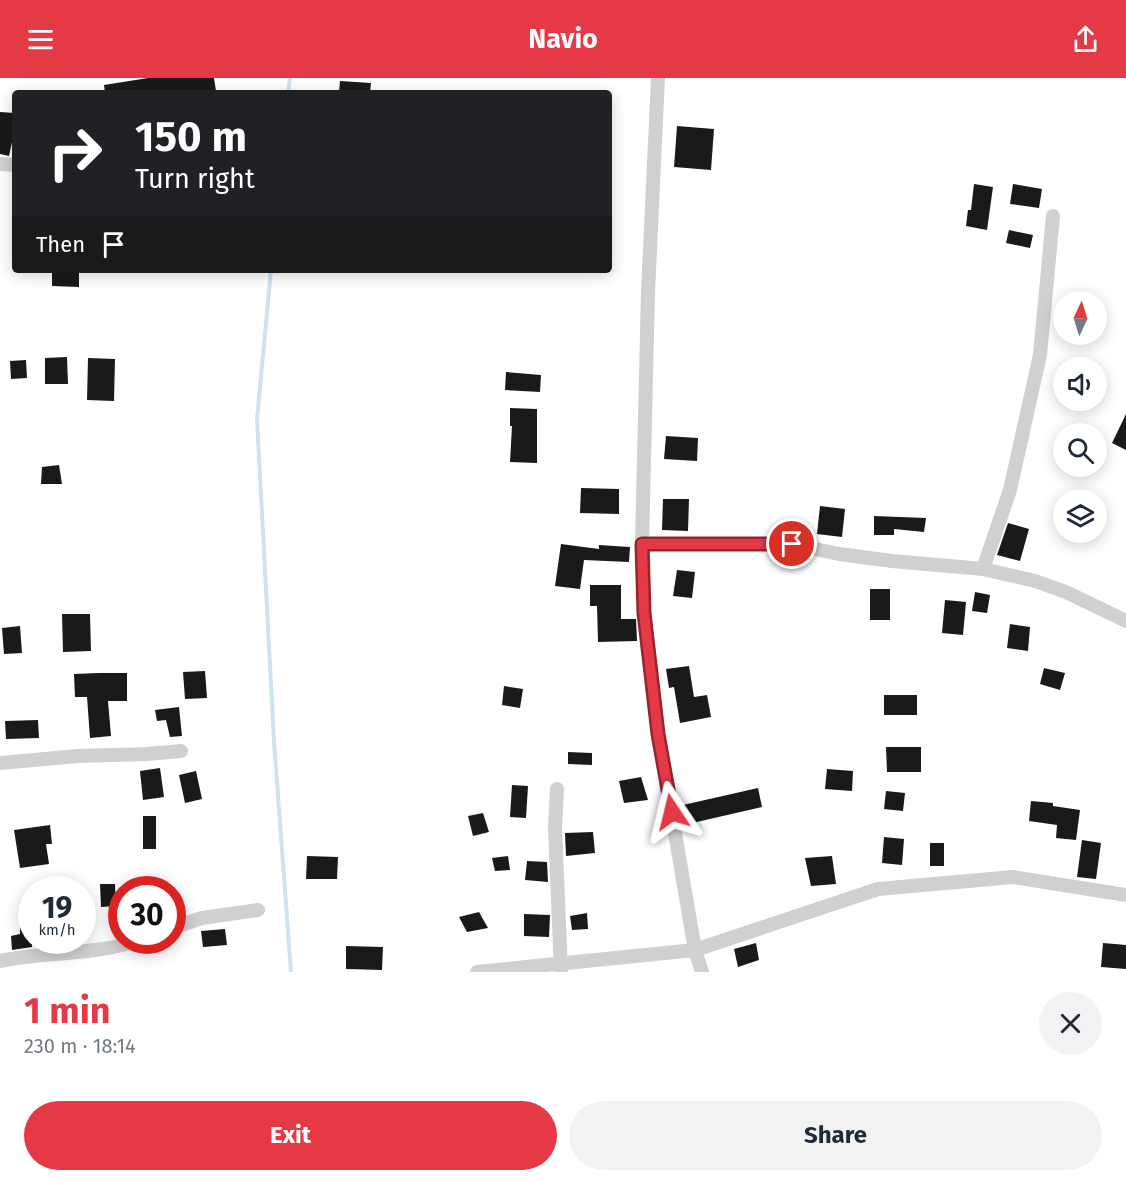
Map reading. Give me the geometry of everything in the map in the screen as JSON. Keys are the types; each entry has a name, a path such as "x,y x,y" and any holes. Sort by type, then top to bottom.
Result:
{"street":[{"path":"658,78 648,292 642,544 644,613 658,734 695,950 702,972"},
{"path":"983,569 1010,490 1040,355 1053,216"},
{"path":"642,544 792,544 882,559 983,569 1035,581 1066,592 1126,621"},
{"path":"0,764 78,756 181,751"},
{"path":"557,789 555,828 561,968"},
{"path":"477,972 561,968 695,950 878,889 1013,877 1126,895"},
{"path":"186,923 202,918 258,910"},
{"path":"1,972 0,963 21,957 87,952 108,947"}],"building":[{"path":"148,78 214,78 216,90 105,90 104,85"},
{"path":"340,81 371,83 370,90 339,90"},
{"path":"0,112 12,113 12,142 9,156 0,154"},
{"path":"677,126 714,129 711,170 674,167"},
{"path":"974,184 993,187 987,230 966,226 968,210 971,210"},
{"path":"1013,184 1042,189 1039,208 1010,204"},
{"path":"1009,230 1033,235 1030,248 1006,243"},
{"path":"52,273 79,273 79,287 52,286"},
{"path":"67,357 68,384 45,384 45,358"},
{"path":"88,358 115,359 114,401 87,400"},
{"path":"26,360 27,378 11,379 10,361"},
{"path":"506,372 541,375 540,392 505,390"},
{"path":"510,408 537,409 537,463 510,462 512,426 510,426"},
{"path":"1126,414 1126,450 1112,443"},
{"path":"666,436 698,438 697,461 664,459"},
{"path":"59,465 62,484 41,484 42,467"},
{"path":"581,488 619,489 619,514 580,513"},
{"path":"663,499 689,499 688,531 662,530"},
{"path":"820,506 845,509 842,537 817,534"},
{"path":"874,516 926,518 924,532 894,529 894,535 874,535"},
{"path":"1008,523 1029,529 1020,561 997,555"},
{"path":"561,544 599,549 599,545 630,547 629,562 584,560 580,589 555,586"},
{"path":"677,570 695,572 692,598 673,596"},
{"path":"590,585 621,585 621,619 636,619 637,641 598,642 597,606 590,606"},
{"path":"870,589 890,589 890,620 870,620"},
{"path":"975,592 990,595 987,613 972,611"},
{"path":"945,600 966,602 963,635 942,633"},
{"path":"62,614 90,614 91,651 63,652"},
{"path":"1010,624 1030,627 1028,651 1007,648"},
{"path":"20,626 22,653 4,654 2,628"},
{"path":"689,666 694,697 707,695 711,717 680,723 674,687 669,688 666,669"},
{"path":"1044,668 1065,673 1060,690 1040,684"},
{"path":"205,671 207,698 185,699 183,672"},
{"path":"127,673 127,701 108,701 111,736 90,738 87,697 75,697 74,674"},
{"path":"504,686 523,689 520,708 502,705"},
{"path":"884,695 917,695 917,715 884,715"},
{"path":"179,707 182,736 170,737 166,720 157,721 155,710"},
{"path":"38,720 39,738 6,739 5,721"},
{"path":"886,747 921,747 921,772 887,772"},
{"path":"568,752 592,753 592,765 568,764"},
{"path":"160,768 164,797 143,800 140,771"},
{"path":"827,769 853,771 852,791 825,789"},
{"path":"196,771 202,799 185,803 179,775"},
{"path":"641,777 648,800 624,803 619,781"},
{"path":"512,785 528,786 526,818 510,817"},
{"path":"758,788 762,807 688,824 683,805"},
{"path":"886,791 905,793 903,811 884,809"},
{"path":"1031,801 1053,803 1053,806 1080,810 1076,840 1056,838 1057,825 1029,821"},
{"path":"483,813 489,832 473,836 468,816"},
{"path":"143,816 156,816 156,849 143,849"},
{"path":"50,825 52,844 46,844 49,864 20,868 14,830"},
{"path":"593,832 595,853 566,856 565,833"},
{"path":"884,837 904,839 902,865 882,863"},
{"path":"1082,840 1101,843 1096,879 1077,877"},
{"path":"930,843 944,843 944,866 930,866"},
{"path":"307,856 338,857 337,879 306,879"},
{"path":"508,856 510,870 495,871 492,858"},
{"path":"832,856 836,884 811,886 805,858"},
{"path":"527,861 547,862 548,882 525,880"},
{"path":"100,884 108,884 108,907 101,907"},
{"path":"479,912 488,928 467,932 459,917"},
{"path":"587,913 588,929 572,930 570,916"},
{"path":"524,914 550,915 549,937 524,936"},
{"path":"225,929 227,945 203,947 201,931"},
{"path":"18,934 18,949 12,950 11,936"},
{"path":"756,943 759,960 738,967 734,949"},
{"path":"1103,943 1126,945 1126,969 1101,967"},
{"path":"346,946 383,947 382,970 346,969"}],"waterway":[{"path":"288,90 290,78"},
{"path":"271,273 257,419 274,741 291,972"}],"route":[{"path":"672,812 658,734 644,613 642,544 792,544"}]}
